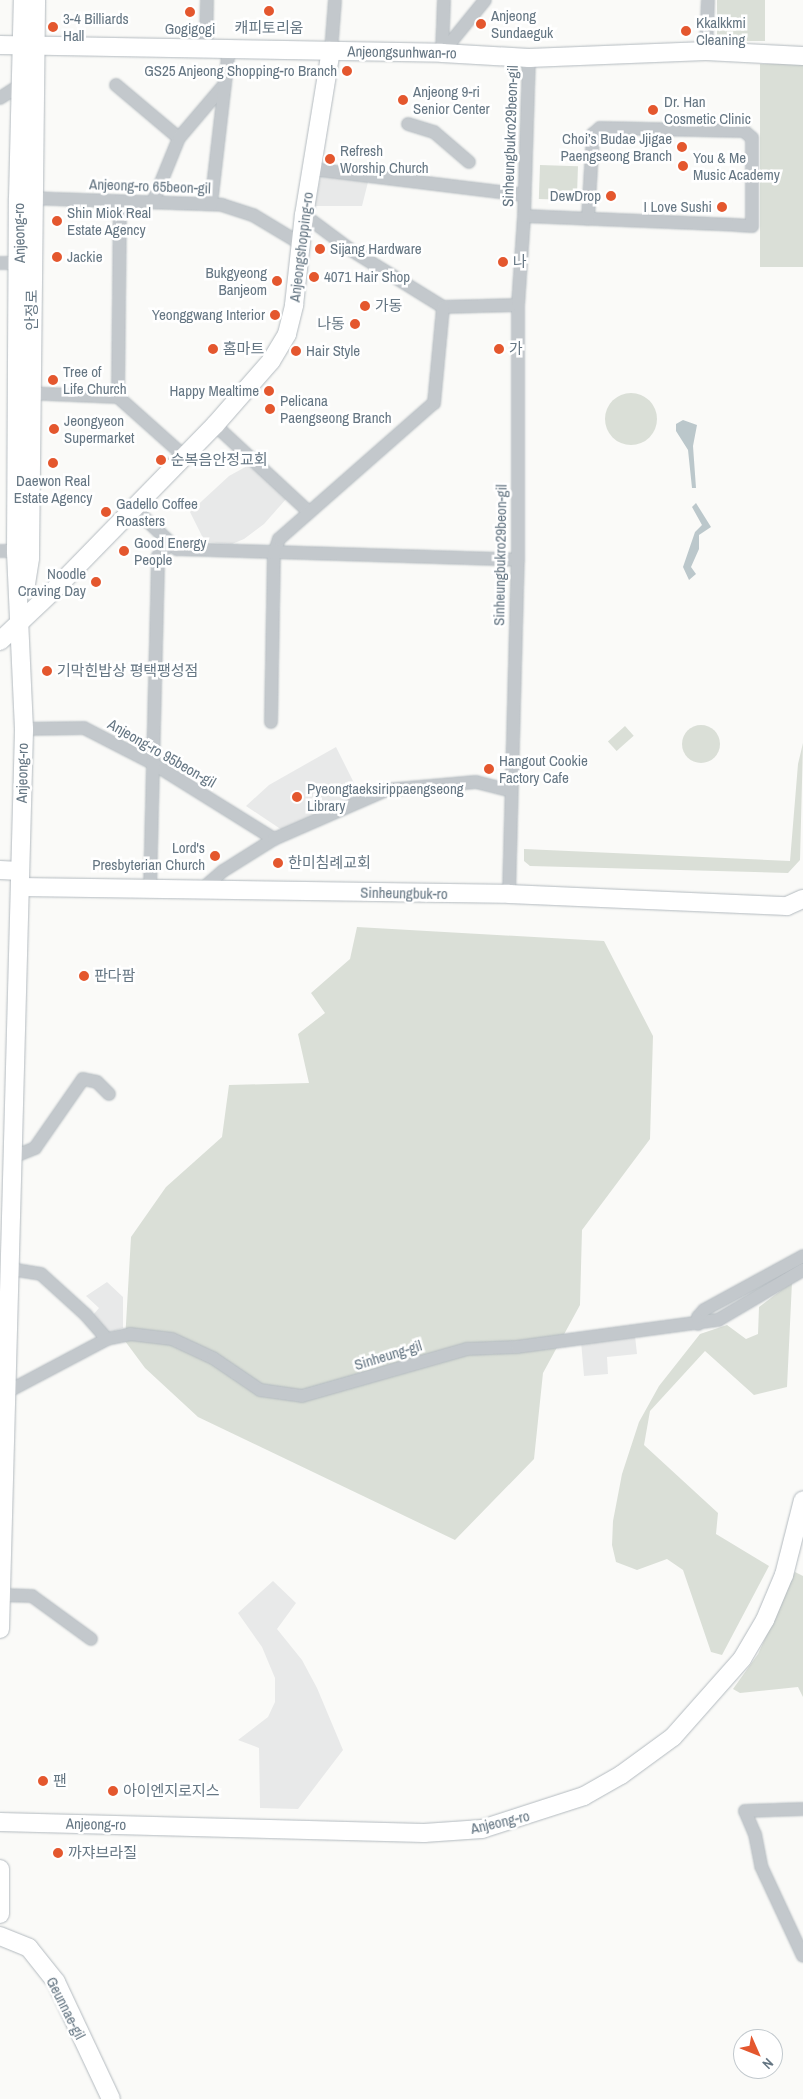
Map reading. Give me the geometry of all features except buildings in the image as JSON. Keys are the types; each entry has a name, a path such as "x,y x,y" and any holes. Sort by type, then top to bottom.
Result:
{"street":[{"name":"Anjeong-ro","path":"0,1629 24,729 20,619 8,551 25,394 25,198 28,45 22,0"},
{"path":"28,45 36,0"},
{"path":"206,47 207,0"},
{"name":"Anjeongshopping-ro","path":"0,641 20,619 51,593 133,507 216,426 268,367 287,334 294,305 304,215 331,51 335,0"},
{"path":"442,53 444,0"},
{"path":"442,53 485,0"},
{"path":"706,51 708,0"},
{"name":"Anjeongsunhwan-ro","path":"0,45 206,47 442,53 529,58 706,51 803,56"},
{"path":"211,204 229,48"},
{"name":"Sinheungbukro29beon-gil","path":"509,894 518,560 518,305 524,216 529,58"},
{"path":"153,202 179,138 225,84"},
{"path":"0,98 27,85"},
{"path":"116,85 179,138"},
{"path":"408,124 434,132 469,162"},
{"name":"Sinheungbukro29beon-gil","path":"524,216 588,219 752,226 752,138 744,131 600,128 593,134 588,219"},
{"path":"312,169 524,195"},
{"name":"Anjeong-ro 65beon-gil","path":"25,198 211,204 253,215 301,244"},
{"path":"118,397 120,202"},
{"path":"304,215 359,254 443,307 518,305"},
{"path":"0,263 26,263"},
{"path":"271,722 274,553 279,539 434,403 443,307"},
{"path":"20,619 30,558 25,394 118,397 184,456"},
{"path":"216,426 309,512"},
{"path":"133,507 177,549 518,560"},
{"path":"150,889 158,556 171,544"},
{"name":"Anjeong-ro 95beon-gil","path":"24,729 84,728 152,763 274,839"},
{"path":"201,890 222,871 274,839 386,790 476,782 511,791"},
{"name":"Sinheungbuk-ro","path":"0,870 20,879 150,889 509,894 798,901"},
{"path":"798,901 803,915"},
{"path":"13,1157 35,1148 83,1079 97,1082 109,1094"},
{"path":"698,1324 698,1317 704,1310 803,1256"},
{"path":"10,1268 41,1274 86,1315 107,1339"},
{"name":"Sinheung-gil","path":"7,1392 107,1339 130,1334 172,1339 214,1358 260,1390 302,1396 467,1349 517,1347 718,1320 803,1270"},
{"name":"Anjeong-ro","path":"0,1822 424,1833 482,1829 534,1815 584,1796 621,1775 673,1737 742,1659 765,1620 784,1575 803,1500"},
{"path":"1,1595 32,1596 91,1639"},
{"path":"803,1809 745,1811 755,1834 761,1866 803,1956"},
{"path":"0,1869 0,1906"},
{"name":"Geunnae-gil","path":"0,1936 29,1948 56,1982 111,2099"}],"shaded area":[{"path":"717,0 765,0 765,41 717,41"},
{"path":"760,64 803,64 803,267 760,267"},
{"path":"540,165 578,166 577,200 539,199"},
{"path":"321,174 368,182 362,206 315,206"},
{"path":"631,393 641,395 649,401 655,409 657,419 655,429 649,437 641,443 631,445 621,443 613,437 607,429 605,419 607,409 613,401 621,395"},
{"path":"683,420 697,425 693,446 696,488 692,488 688,450 676,431 676,424"},
{"path":"249,465 287,498 264,524 244,539 232,544 205,542 190,512 229,476"},
{"path":"696,503 711,527 699,535 699,549 691,567 696,574 689,580 683,567 695,532 702,525 692,507"},
{"path":"701,725 715,730 720,744 715,758 701,763 687,758 682,744 687,730"},
{"path":"625,726 634,736 617,751 608,741"},
{"path":"803,743 800,860 788,873 530,866 524,861 524,849 790,861 798,764"},
{"path":"336,747 362,799 282,830 246,806 269,785"},
{"path":"357,927 604,941 653,1036 650,1139 582,1230 580,1305 543,1373 534,1459 455,1540 198,1417 145,1368 125,1341 131,1237 166,1187 222,1137 229,1085 309,1083 298,1034 325,1013 311,993 350,959"},
{"path":"107,1282 123,1297 123,1328 108,1333 93,1315 99,1308 86,1296"},
{"path":"792,1282 787,1387 754,1395 705,1351 650,1411 644,1445 718,1513 716,1534 769,1566 722,1655 711,1652 683,1570 667,1559 637,1570 616,1562 612,1545 613,1521 622,1474 639,1422 659,1386 700,1334 727,1325 746,1339 758,1334 759,1307"},
{"path":"635,1336 637,1354 607,1357 608,1374 584,1376 581,1341"},
{"path":"795,1572 803,1576 803,1697 798,1687 740,1693 733,1689 758,1654"},
{"path":"273,1581 296,1603 277,1629 302,1660 317,1688 343,1750 298,1809 260,1808 259,1748 238,1740 268,1717 275,1702 275,1678 262,1647 238,1613"}],"place":[{"name":"캐피토리움","path":"269,11"},
{"name":"Gogigogi","path":"190,12"},
{"name":"Anjeong Sundaeguk","path":"481,24"},
{"name":"3-4 Billiards Hall","path":"53,27"},
{"name":"Kkalkkmi Cleaning","path":"686,31"},
{"name":"GS25 Anjeong Shopping-ro Branch","path":"347,71"},
{"name":"Anjeong 9-ri Senior Center","path":"403,100"},
{"name":"Dr. Han Cosmetic Clinic","path":"653,110"},
{"name":"Choi’s Budae Jjigae Paengseong Branch","path":"682,147"},
{"name":"Refresh Worship Church","path":"330,159"},
{"name":"You & Me Music Academy","path":"683,166"},
{"name":"DewDrop","path":"611,196"},
{"name":"I Love Sushi","path":"722,207"},
{"name":"Shin Miok Real Estate Agency","path":"57,221"},
{"name":"Sijang Hardware","path":"320,249"},
{"name":"Jackie","path":"57,257"},
{"name":"나","path":"503,262"},
{"name":"4071 Hair Shop","path":"314,277"},
{"name":"Bukgyeong Banjeom","path":"277,281"},
{"name":"가동","path":"365,306"},
{"name":"Yeonggwang Interior","path":"275,315"},
{"name":"나동","path":"355,324"},
{"name":"홈마트","path":"213,349"},
{"name":"가","path":"499,349"},
{"name":"Hair Style","path":"296,351"},
{"name":"Tree of Life Church","path":"53,380"},
{"name":"Happy Mealtime","path":"269,391"},
{"name":"Pelicana Paengseong Branch","path":"270,409"},
{"name":"Jeongyeon Supermarket","path":"54,429"},
{"name":"순복음안정교회","path":"161,460"},
{"name":"Daewon Real Estate Agency","path":"53,463"},
{"name":"Gadello Coffee Roasters","path":"106,512"},
{"name":"Good Energy People","path":"124,551"},
{"name":"Noodle Craving Day","path":"96,582"},
{"name":"기막힌밥상 평택팽성점","path":"47,671"},
{"name":"Hangout Cookie Factory Cafe","path":"489,769"},
{"name":"Pyeongtaeksirippaengseong Library","path":"297,797"},
{"name":"Lord's Presbyterian Church","path":"215,856"},
{"name":"한미침례교회","path":"278,863"},
{"name":"판다팜","path":"84,976"},
{"name":"팬","path":"43,1781"},
{"name":"아이엔지로지스","path":"113,1791"},
{"name":"까쟈브라질","path":"58,1853"}]}
